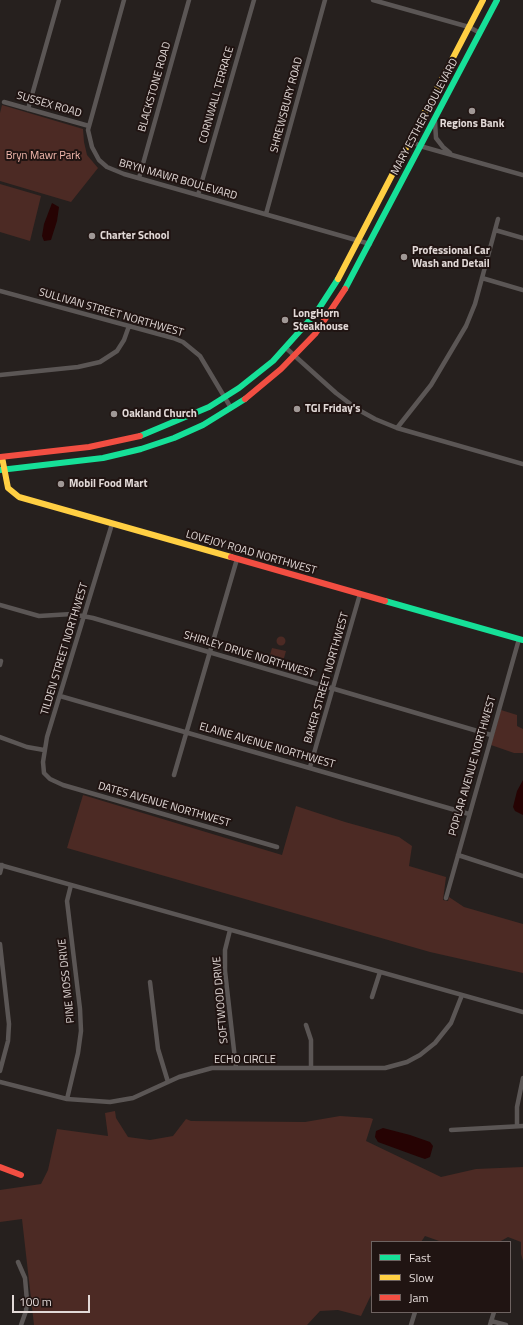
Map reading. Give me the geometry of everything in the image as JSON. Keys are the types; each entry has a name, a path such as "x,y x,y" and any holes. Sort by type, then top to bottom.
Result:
{"main road":[{"name":"MARY ESTHER BOULEVARD","path":"1,457 89,447 140,436 192,416 225,398 257,374 286,348 324,302 358,240 483,0"},
{"name":"MARY ESTHER BOULEVARD","path":"2,470 85,461 144,448 174,438 203,425 231,408 260,387 294,356 315,334 336,304 370,244 497,0"},
{"path":"140,436 144,448"},
{"name":"LOVEJOY ROAD NORTHWEST","path":"1,457 2,470 8,488 19,497 521,640"},
{"path":"0,1167 22,1175"}],"street":[{"path":"28,109 59,0"},
{"name":"BRYN MAWR BOULEVARD","path":"124,0 89,126 92,147 100,160 112,170 370,244"},
{"name":"BLACKSTONE ROAD","path":"139,178 189,0"},
{"name":"CORNWALL TERRACE","path":"198,195 254,0"},
{"name":"SHREWSBURY ROAD","path":"266,214 325,0"},
{"path":"373,0 469,27 480,33"},
{"name":"SUSSEX ROAD","path":"4,102 89,126"},
{"path":"436,117 434,126 436,138 451,154"},
{"path":"410,140 420,146 523,175"},
{"path":"397,428 440,371 466,326 473,311 498,219"},
{"path":"495,230 523,238"},
{"path":"482,278 523,290"},
{"name":"SULLIVAN STREET NORTHWEST","path":"0,291 174,338 189,346 200,356 231,408"},
{"path":"0,374 78,366 100,362 117,351 124,340 129,326"},
{"path":"286,348 336,393 357,409 376,419 397,428 523,464"},
{"name":"TILDEN STREET NORTHWEST","path":"48,778 43,769 44,750 112,524"},
{"path":"174,775 237,559"},
{"name":"BAKER STREET NORTHWEST","path":"310,767 360,594"},
{"name":"SHIRLEY DRIVE NORTHWEST","path":"0,605 38,616 72,614 84,616 491,735"},
{"name":"POPLAR AVENUE NORTHWEST","path":"446,898 491,735 521,640"},
{"name":"ELAINE AVENUE NORTHWEST","path":"60,696 469,814"},
{"path":"0,737 27,747 44,750"},
{"name":"DATES AVENUE NORTHWEST","path":"48,778 63,785 277,847"},
{"path":"458,855 523,876"},
{"path":"0,873 1,865 523,1012"},
{"name":"PINE MOSS DRIVE","path":"67,1099 78,1052 81,1031 80,1009 67,901 71,885"},
{"name":"SOFTWOOD DRIVE","path":"230,930 225,950 225,971 236,1068"},
{"path":"0,944 9,1024 8,1041 0,1071"},
{"path":"372,998 380,972"},
{"path":"150,982 158,1049 168,1082"},
{"name":"ECHO CIRCLE","path":"0,1082 67,1099 110,1102 138,1097 168,1082 200,1070 236,1068 375,1069 407,1062 429,1049 442,1037 456,1013 462,995"},
{"path":"306,1025 311,1040 311,1068"},
{"path":"517,1126 517,1107 523,1078"},
{"path":"451,1130 523,1126"},
{"path":"18,1262 25,1278 27,1301 26,1311 21,1325"},
{"path":"411,1325 415,1313"},
{"path":"494,1313 491,1323 506,1325"}],"green space":[{"name":"Bryn Mawr Park","path":"2,105 83,129 87,155 98,168 71,202 0,181 0,113"},
{"path":"0,184 41,196 30,241 0,232"},
{"path":"281,636 286,641 281,646 276,641"},
{"path":"272,648 286,651 282,665 268,662"},
{"path":"501,710 517,715 517,726 523,729 523,753 514,753 491,745"},
{"path":"83,795 282,855 296,806 399,837 412,846 409,866 446,877 443,900 448,901 449,897 464,907 523,924 523,973 430,952 67,848"},
{"path":"115,1111 116,1118 128,1137 150,1140 173,1136 186,1119 191,1121 305,1122 340,1116 370,1118 373,1119 366,1141 441,1177 476,1169 523,1167 523,1261 521,1254 521,1242 508,1237 501,1241 439,1241 425,1236 422,1241 371,1241 371,1295 361,1316 338,1310 320,1311 307,1325 34,1325 22,1219 0,1222 0,1190 41,1184 48,1170 57,1129 108,1136 105,1113"}],"shaded area":[{"path":"52,203 59,207 57,221 51,240 44,241 42,236 44,224"},
{"path":"523,780 523,815 515,811 513,807 517,791"},
{"path":"383,1128 430,1142 433,1146 430,1157 425,1159 378,1142 375,1137 376,1131"}],"traffic: fast":[{"path":"345,289 497,0"},
{"path":"140,436 209,407 239,388 273,361 316,313 338,279"},
{"path":"0,470 103,458 141,449 174,438 203,425 245,399"},
{"path":"385,601 523,640"}],"traffic: slow":[{"path":"338,279 483,0"},
{"path":"2,457 8,488 19,497 231,557"}],"traffic: jam":[{"path":"245,399 281,369 315,334 345,289"},
{"path":"0,457 89,447 140,436"},
{"path":"231,557 385,601"},
{"path":"0,1167 21,1175"}],"place":[{"name":"Regions Bank","path":"472,111"},
{"name":"Charter School","path":"92,236"},
{"name":"Professional Car Wash and Detail","path":"404,257"},
{"name":"LongHorn Steakhouse","path":"285,320"},
{"name":"TGI Friday's","path":"297,409"},
{"name":"Oakland Church","path":"114,414"},
{"name":"Mobil Food Mart","path":"61,484"}]}
